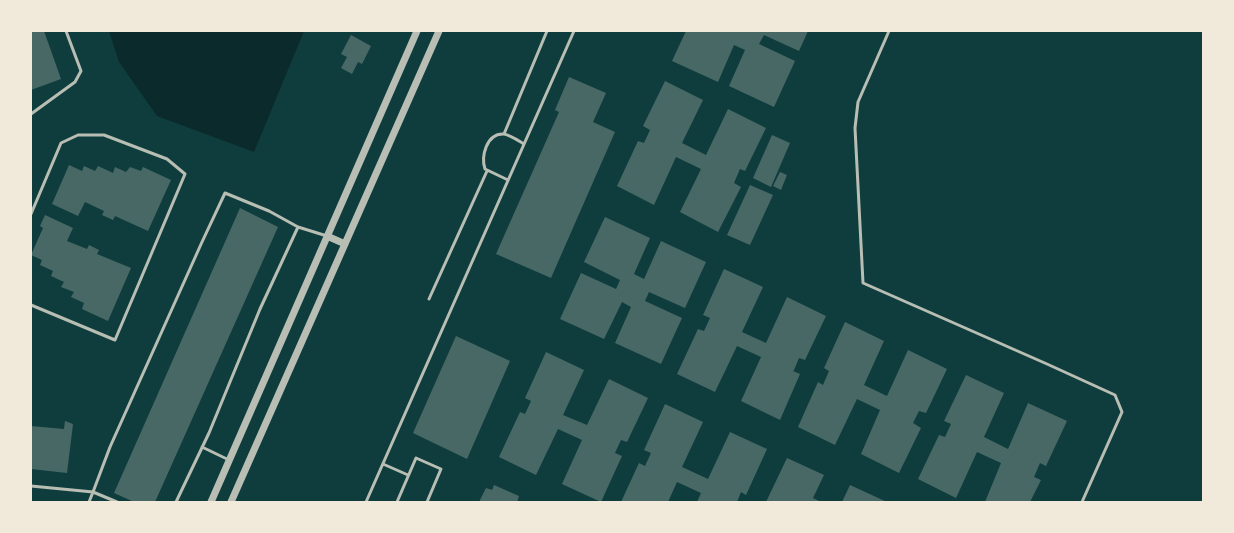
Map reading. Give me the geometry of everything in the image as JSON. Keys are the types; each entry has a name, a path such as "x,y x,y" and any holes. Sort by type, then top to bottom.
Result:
{"street":[{"path":"211,502 417,31"},
{"path":"231,502 439,31"},
{"path":"328,236 345,244"}],"lane":[{"path":"31,114 75,82 81,71 66,31"},
{"path":"504,134 547,31"},
{"path":"366,502 574,31"},
{"path":"888,31 858,102 854,128 863,283 1048,364 1115,396 1122,412 1082,502"},
{"path":"508,180 485,169 483,164 483,156 486,148 491,140 504,134 524,144"},
{"path":"31,214 61,143 78,135 104,135 167,159 185,174 114,340 31,305"},
{"path":"429,299 487,171"},
{"path":"89,502 110,447 225,193 269,211 298,226 328,236"},
{"path":"176,502 202,447 260,309 298,226"},
{"path":"202,447 229,460"},
{"path":"397,502 416,458 441,469 427,502"},
{"path":"383,464 408,475"},
{"path":"31,486 93,492 117,502"}],"water":[{"path":"109,31 304,31 254,152 157,116 119,62"}],"building":[{"path":"31,31 44,31 61,79 31,90"},
{"path":"686,31 808,31 799,51 764,35 759,44 795,61 774,107 729,86 745,50 734,45 718,82 672,61"},
{"path":"351,35 371,46 362,64 358,62 352,74 341,68 347,57 341,54"},
{"path":"569,77 606,93 593,122 615,132 551,278 496,254 559,112 555,110"},
{"path":"665,81 703,100 682,143 706,155 728,109 766,128 745,171 740,169 734,183 741,187 718,232 680,212 701,169 676,157 654,205 617,186 638,141 644,143 650,130 643,126"},
{"path":"772,135 790,143 771,187 753,178"},
{"path":"69,165 82,171 84,166 95,171 98,166 113,173 115,167 126,172 130,167 141,171 143,167 171,180 148,231 115,216 113,220 102,215 104,211 85,202 78,216 52,204"},
{"path":"780,172 787,175 781,190 773,186"},
{"path":"750,185 773,195 750,245 727,235"},
{"path":"240,208 278,227 155,502 134,502 114,493"},
{"path":"45,215 73,228 67,241 87,249 89,245 99,250 97,254 131,268 108,321 82,309 84,303 71,297 74,292 61,287 64,282 51,276 53,271 40,265 42,260 31,255 43,228 40,226"},
{"path":"605,217 650,238 634,274 644,279 661,241 706,262 685,308 649,292 645,301 682,318 661,364 615,343 631,307 622,302 604,339 560,319 581,273 616,289 620,280 584,262"},
{"path":"724,269 763,287 742,332 766,343 787,297 826,316 805,360 799,358 793,371 800,374 780,420 741,401 761,357 737,346 715,392 677,374 698,329 704,331 710,318 703,315"},
{"path":"845,322 884,341 864,385 887,396 908,350 947,369 926,413 919,411 913,423 921,428 899,473 861,454 880,410 857,399 835,445 798,427 818,382 823,385 829,371 824,368"},
{"path":"456,336 510,361 467,459 413,433"},
{"path":"546,352 584,370 563,415 587,425 609,379 648,398 627,442 621,440 615,453 622,456 601,502 562,484 582,440 558,429 536,475 499,457 520,412 525,414 531,401 525,398"},
{"path":"966,375 1004,393 984,437 1008,449 1028,403 1067,421 1046,466 1040,463 1034,477 1041,480 1030,502 985,502 1001,463 977,452 956,498 918,479 939,435 945,437 951,424 944,421"},
{"path":"665,404 703,422 682,467 708,479 730,432 767,449 746,495 741,492 737,502 697,502 701,493 677,482 668,502 621,502 639,463 645,466 651,453 644,450"},
{"path":"65,421 73,424 67,473 31,469 31,426 64,429"},
{"path":"787,458 824,475 813,498 821,502 766,502"},
{"path":"494,485 519,496 517,502 479,502 486,488 492,490"},
{"path":"850,485 887,502 842,502"}]}
